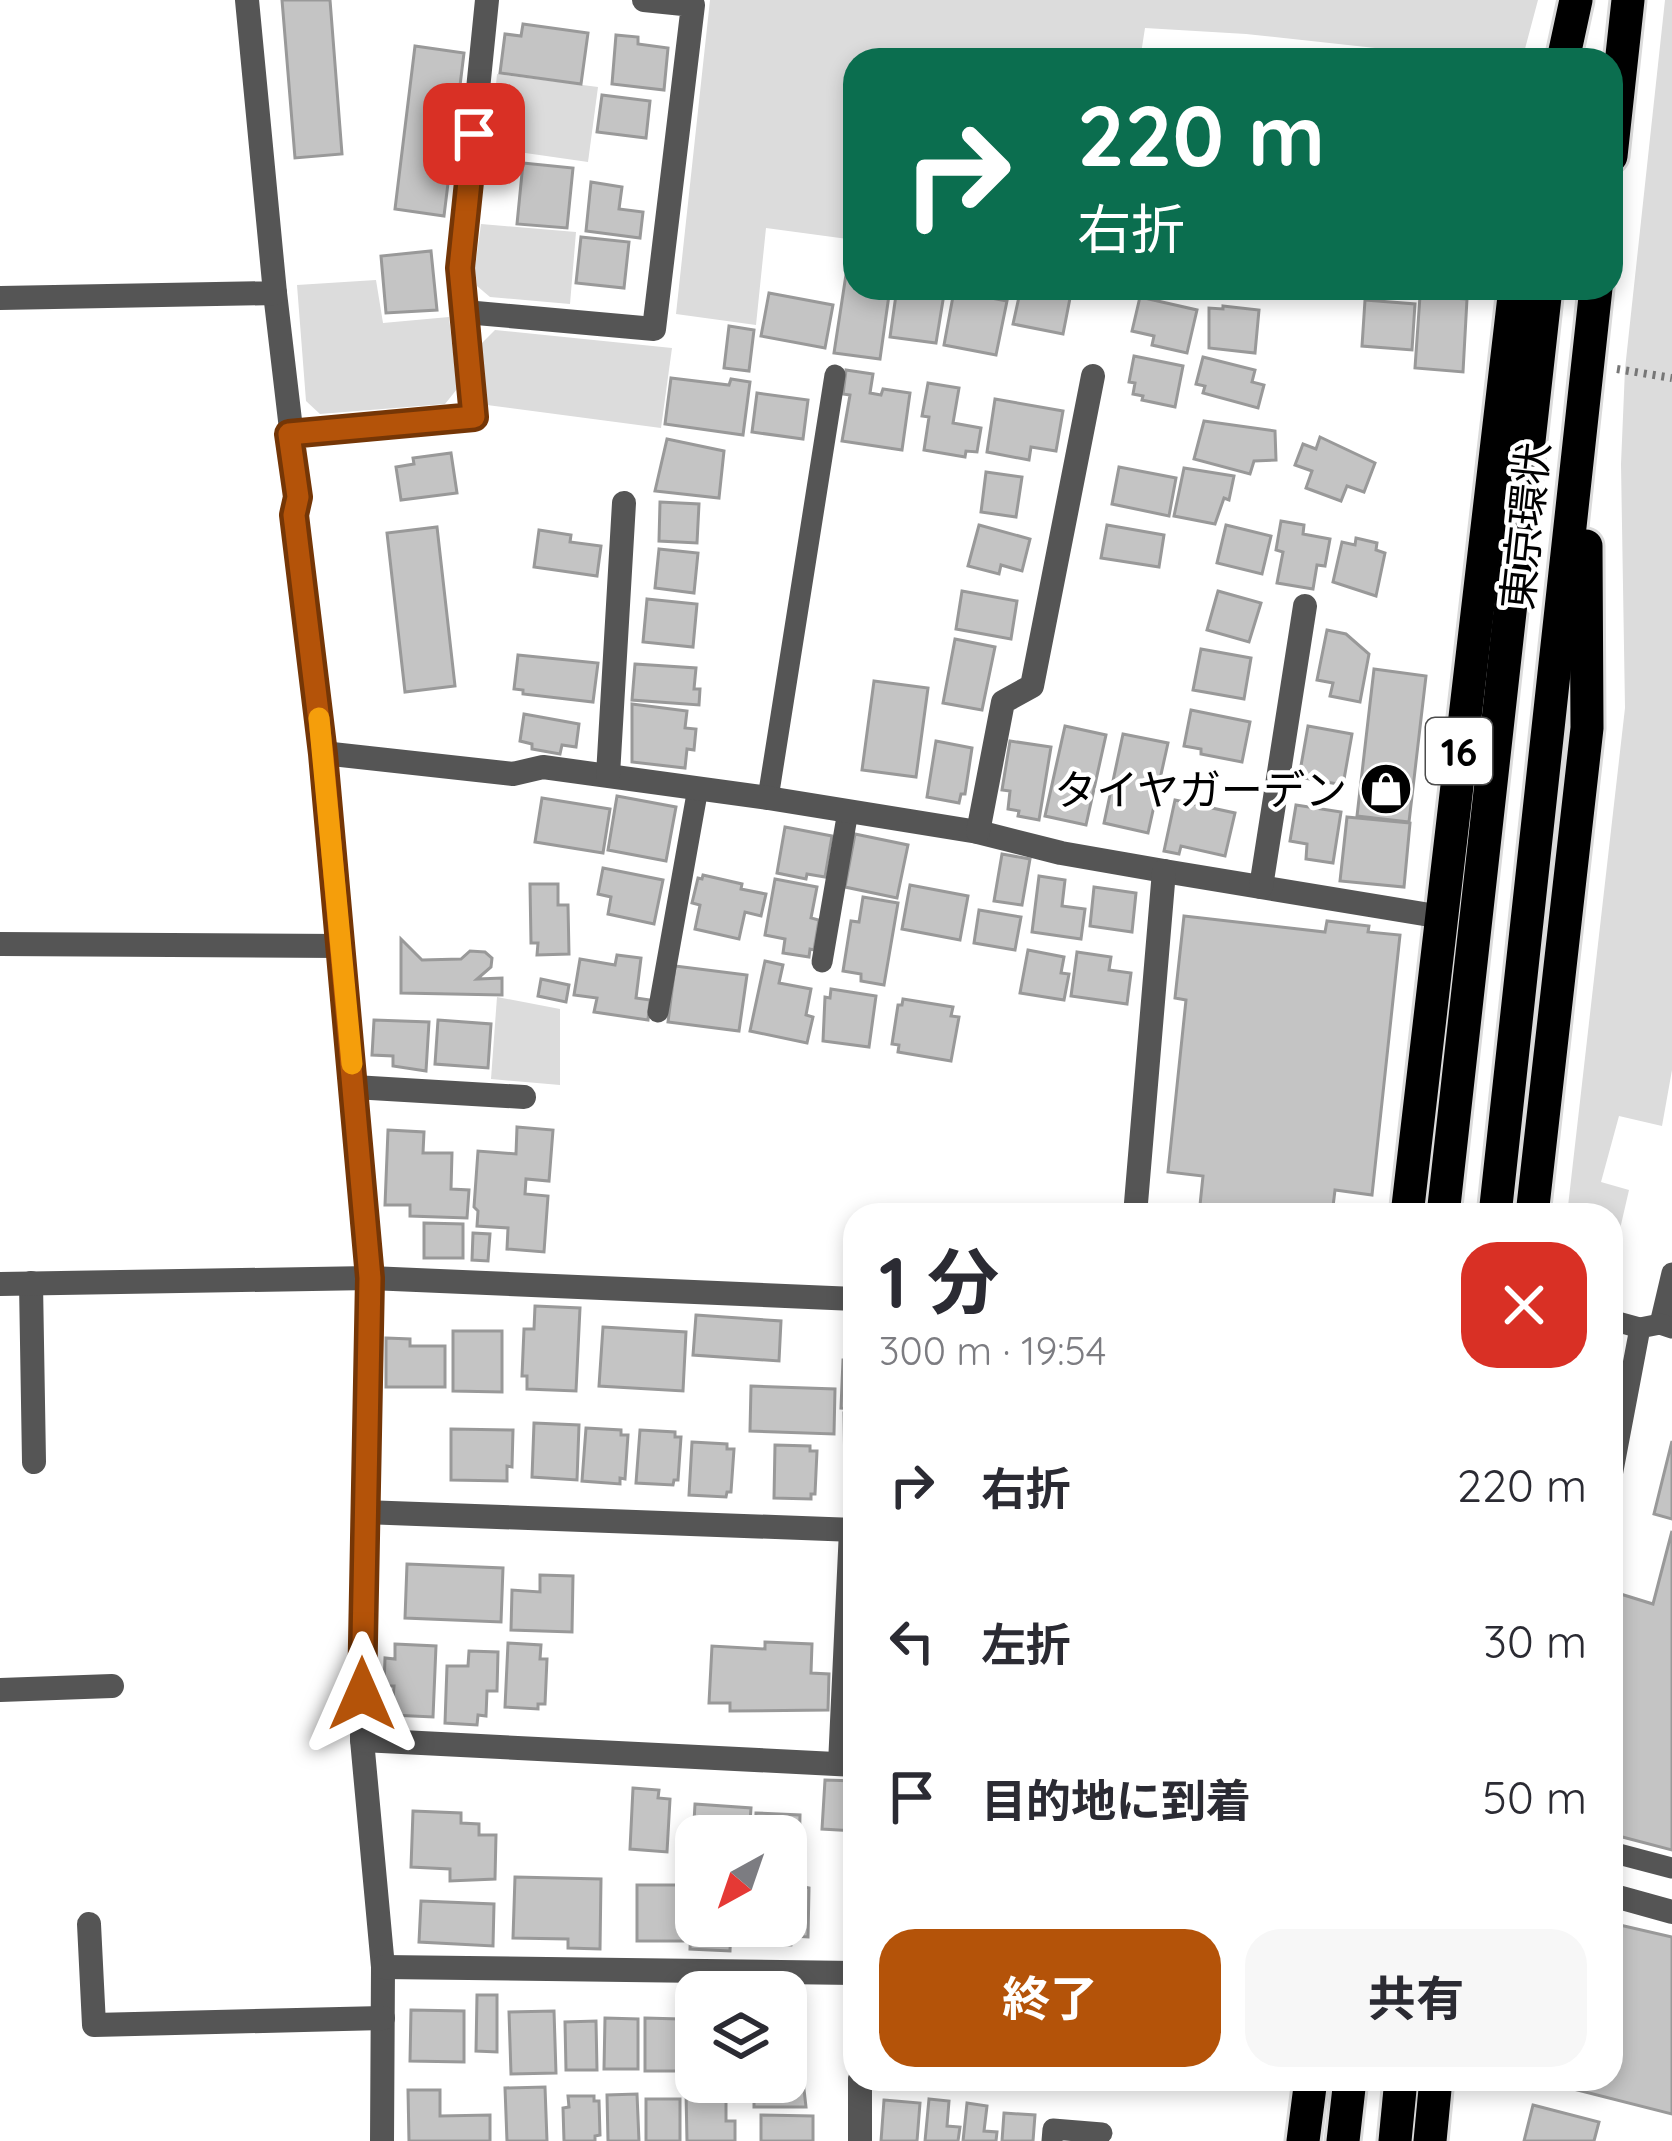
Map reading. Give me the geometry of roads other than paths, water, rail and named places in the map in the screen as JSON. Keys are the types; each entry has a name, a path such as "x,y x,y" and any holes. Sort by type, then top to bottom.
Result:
{"highway":[{"path":"1569,48 1578,0"},
{"path":"1623,48 1628,0"},
{"name":"16","path":"1408,1203 1514,300"},
{"name":"東京環状","path":"1444,1203 1545,300"},
{"name":"東京環状","path":"1496,1203 1595,300"},
{"name":"16","path":"1533,1203 1587,728 1585,388"},
{"path":"1303,2141 1309,2091"},
{"path":"1343,2141 1349,2091"},
{"path":"1394,2141 1400,2091"},
{"path":"1430,2141 1435,2091"}],"street":[{"path":"247,0 370,1278 362,1740 383,1967 382,2141"},
{"path":"289,434 474,417 460,268 487,0"},
{"path":"465,312 654,329 693,5 644,0"},
{"path":"0,298 275,293"},
{"path":"978,832 1003,702 1032,686 1093,376"},
{"path":"608,775 624,502"},
{"path":"1262,887 1305,606"},
{"path":"323,754 513,774 543,767 768,798 1442,917"},
{"path":"1136,1203 1164,871"},
{"path":"0,944 341,946"},
{"path":"354,1087 524,1097"},
{"path":"0,1284 370,1278 843,1298"},
{"path":"31,1283 34,1462"},
{"path":"363,1511 843,1530"},
{"path":"0,1690 112,1686"},
{"path":"362,1740 843,1764"},
{"path":"1623,1898 1672,1912"},
{"path":"89,1924 94,2025 382,2018"},
{"path":"383,1967 843,1973"},
{"path":"860,2091 860,2141"}],"lane":[{"path":"768,798 835,375"},
{"path":"658,1012 698,788"},
{"path":"822,962 848,812"},
{"path":"1623,1441 1672,1274"},
{"path":"1623,1322 1657,1327"},
{"path":"1623,1855 1672,1868"},
{"path":"1052,2141 1053,2129 1102,2134"}],"place":[{"name":"タイヤガーデン","path":"1386,789"}]}
